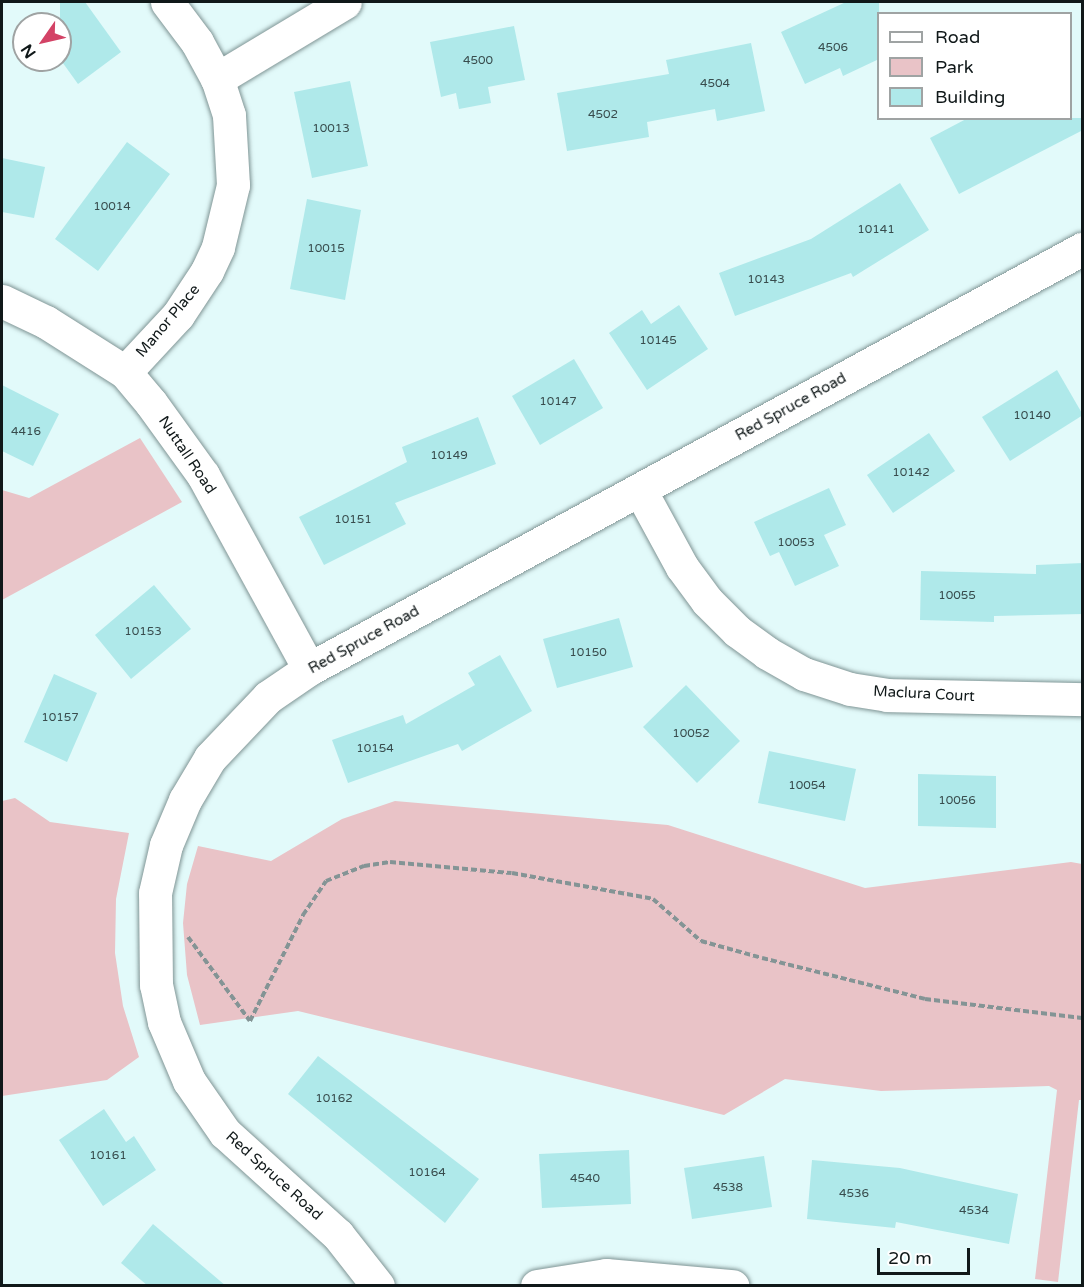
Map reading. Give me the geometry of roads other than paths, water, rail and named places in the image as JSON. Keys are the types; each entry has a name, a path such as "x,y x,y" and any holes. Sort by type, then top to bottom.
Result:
{"street":[{"name":"Manor Place","path":"125,372 194,294 218,247 231,201 234,152 229,115 217,79 197,42 166,2"},
{"path":"217,79 345,2"},
{"name":"Red Spruce Road","path":"378,1286 338,1235 225,1134 189,1081 165,1022 156,985 156,893 166,845 185,800 210,758 268,697 309,669 1083,249"},
{"name":"Nuttall Road","path":"2,301 46,322 125,372 203,475 309,669"},
{"name":"Maclura Court","path":"639,490 682,567 707,601 767,654 804,674 850,689 887,694 1083,699"},
{"path":"537,1286 616,1275 734,1286"}]}
